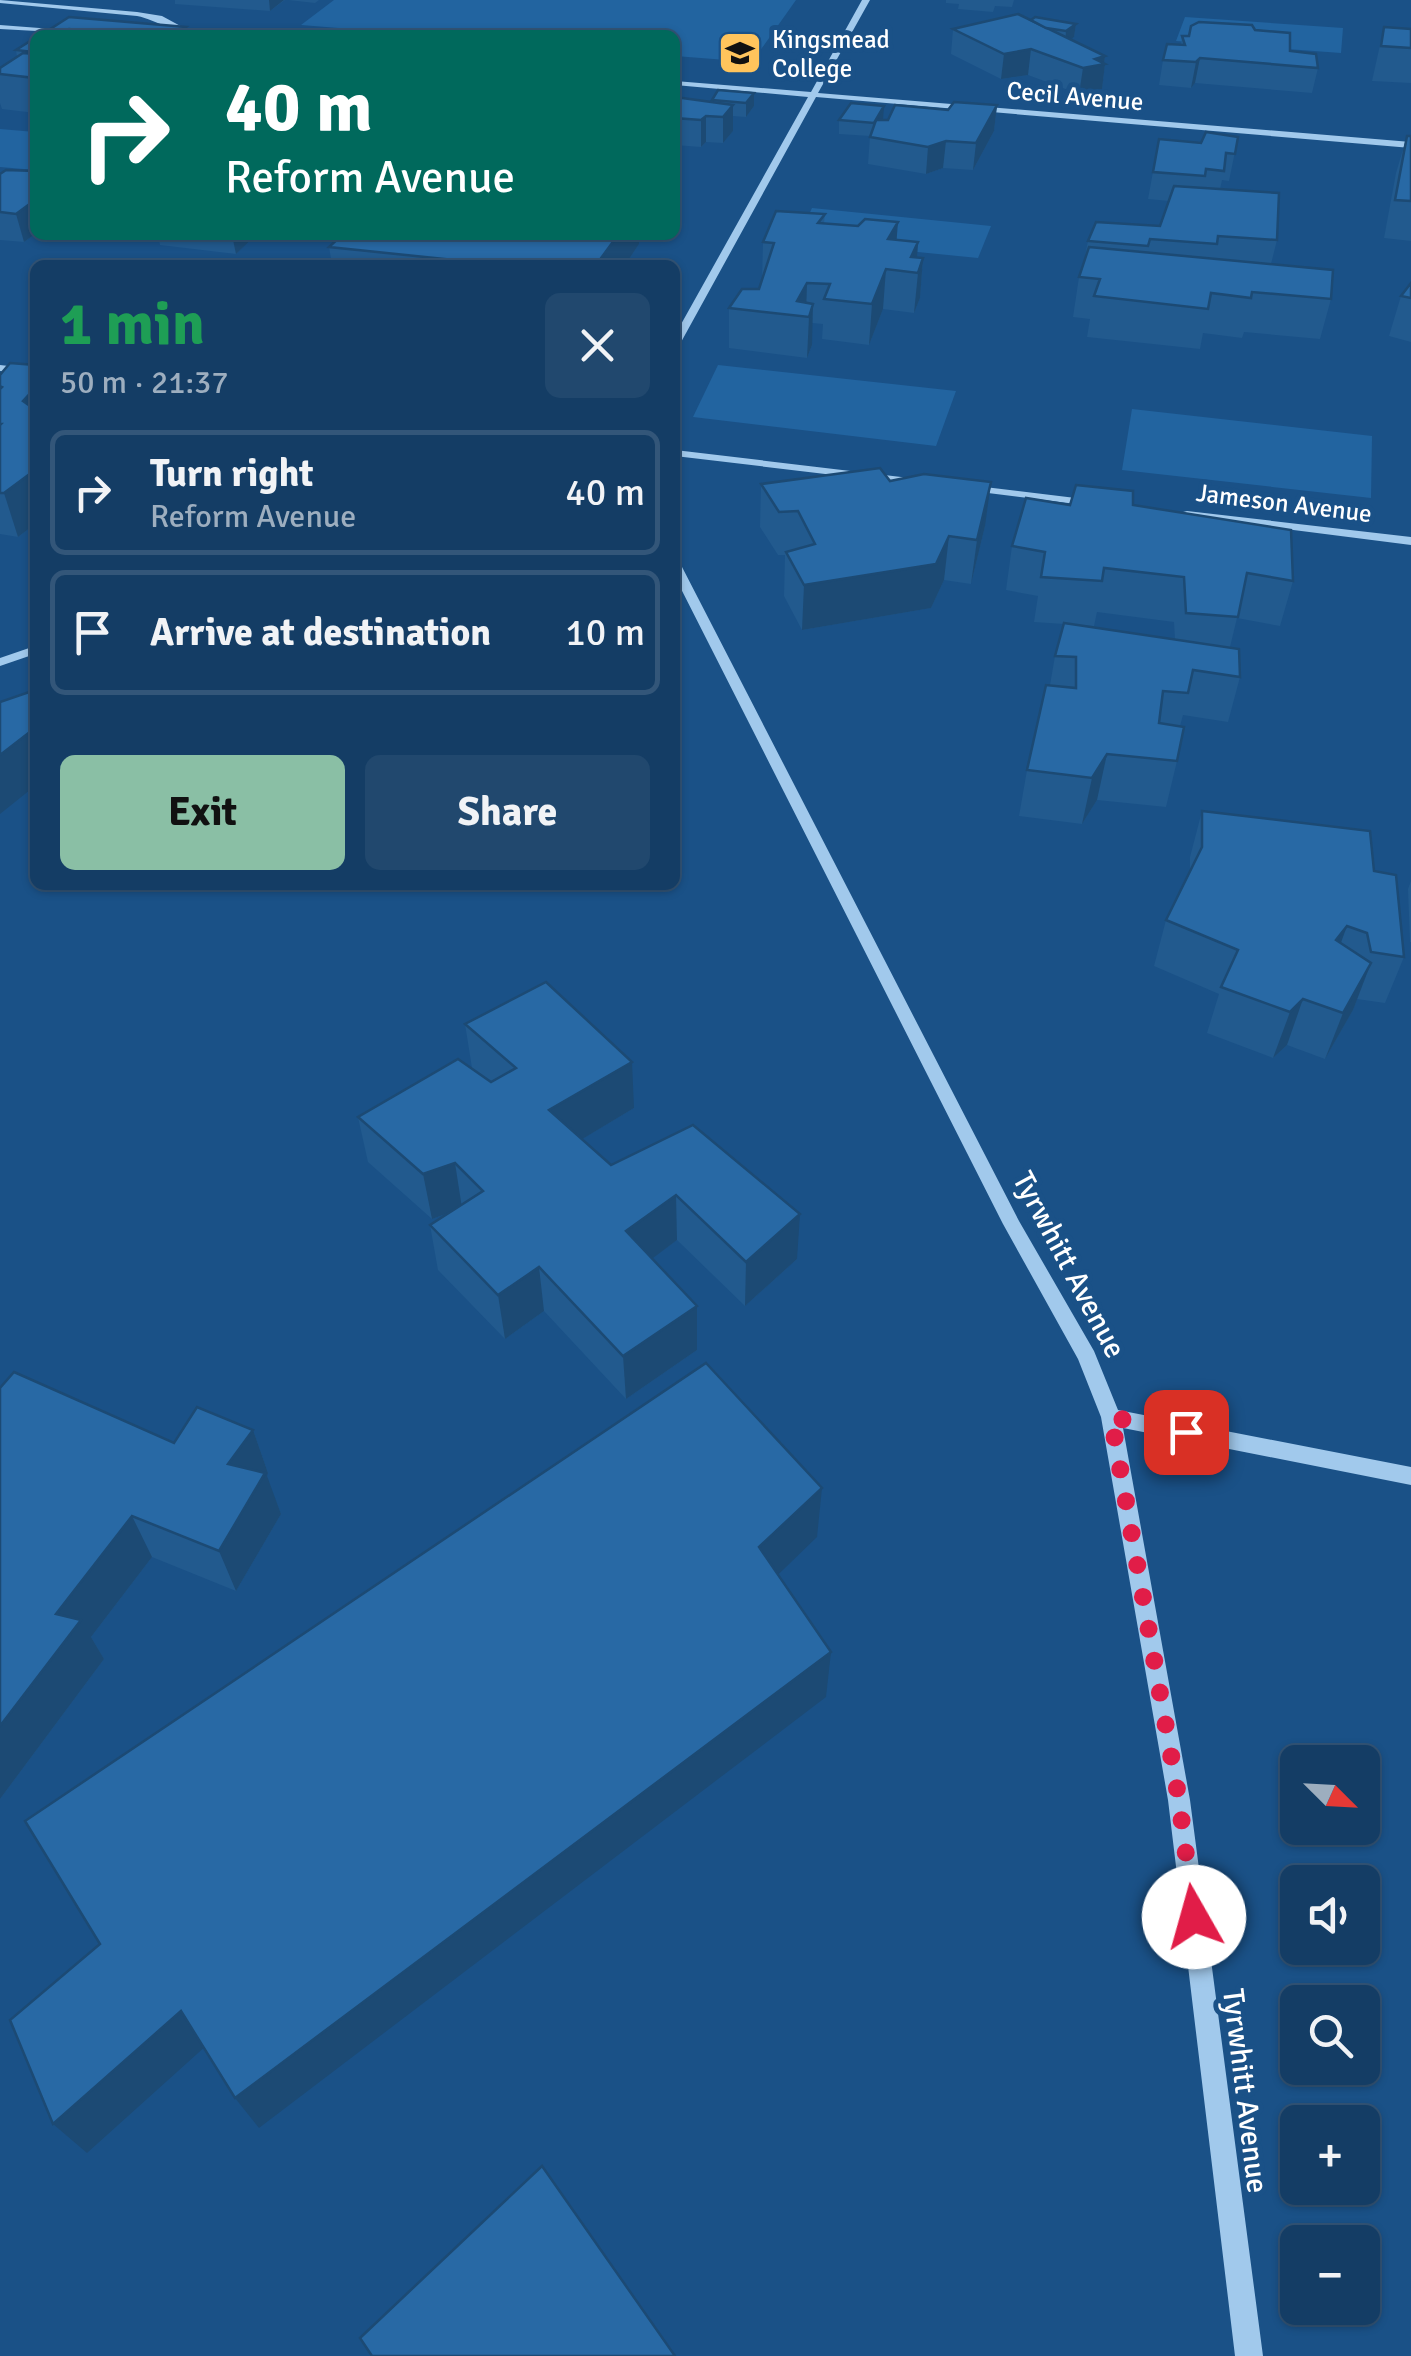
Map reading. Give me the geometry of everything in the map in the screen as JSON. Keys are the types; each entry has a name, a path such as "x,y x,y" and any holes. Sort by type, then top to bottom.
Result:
{"street":[{"path":"680,335 866,0"},
{"path":"0,1 137,14 160,18 183,30"},
{"path":"0,27 39,30"},
{"name":"Cecil Avenue","path":"680,82 1411,145"},
{"path":"0,368 30,371"},
{"path":"680,454 935,484"},
{"path":"955,486 1114,505"},
{"name":"Jameson Avenue","path":"1173,512 1411,541"},
{"name":"Tyrwhitt Avenue","path":"680,575 1012,1224 1087,1357 1111,1417 1179,1800 1249,2356"},
{"path":"0,662 30,652"},
{"path":"1111,1417 1411,1476"}],"shaded area":[{"path":"334,0 796,0 752,62 680,56 680,30 364,30 301,25"},
{"path":"1185,17 1343,28 1341,53 1176,41"},
{"path":"0,129 30,132 30,170 0,167"},
{"path":"812,208 991,226 978,258 797,240"},
{"path":"718,365 956,391 936,446 693,417"},
{"path":"1132,409 1372,436 1371,498 1122,470"}],"building":[{"path":"1018,14 1105,56 1095,59 1105,64 1083,68 1031,49 1004,54 953,29"},
{"path":"69,17 186,27 182,30 49,30"},
{"path":"1035,17 1076,24 1066,31 1046,28 1031,20"},
{"path":"1199,22 1252,25 1255,30 1290,33 1290,51 1316,54 1318,68 1200,58 1196,62 1163,60 1167,44 1185,45 1182,36 1189,36 1191,26"},
{"path":"1384,27 1411,29 1411,48 1381,46"},
{"path":"30,41 30,52 16,50"},
{"path":"23,53 30,54 30,77 0,74 0,68"},
{"path":"718,90 754,93 746,103 712,100"},
{"path":"680,98 733,105 723,117 706,116 701,120 680,118"},
{"path":"954,102 997,105 976,143 946,141 928,147 870,137 876,120 888,120 895,105 948,110"},
{"path":"851,103 884,106 874,123 839,120"},
{"path":"1206,132 1238,137 1235,154 1226,153 1224,171 1206,169 1205,176 1153,172 1159,139 1201,143"},
{"path":"1407,136 1411,136 1411,201 1395,200"},
{"path":"6,170 30,171 30,204 16,214 0,212 0,174"},
{"path":"1174,186 1279,193 1277,240 1218,236 1217,244 1150,239 1148,246 1088,241 1096,222 1160,226"},
{"path":"776,211 825,214 818,223 858,226 865,219 898,222 888,239 918,242 911,257 923,258 918,273 886,269 872,304 824,299 830,284 807,283 797,301 813,304 809,317 729,308 742,289 759,289 774,243 763,242"},
{"path":"337,240 614,240 600,260 454,260 329,247"},
{"path":"1089,247 1333,270 1331,299 1252,292 1251,298 1211,293 1208,309 1094,296 1100,279 1079,277"},
{"path":"1411,283 1411,298 1401,296"},
{"path":"10,363 30,365 30,393 23,401 30,406 30,474 4,493 0,493 0,375"},
{"path":"880,468 890,481 924,474 991,482 977,540 949,536 936,564 804,585 786,552 815,544 798,511 779,512 761,484"},
{"path":"1076,485 1133,491 1133,505 1291,530 1293,581 1247,573 1238,617 1186,613 1184,577 1104,568 1102,581 1041,577 1045,552 1012,546 1026,498 1070,505"},
{"path":"1064,623 1239,649 1240,677 1193,670 1188,693 1163,691 1159,723 1184,727 1177,761 1107,754 1092,778 1027,770 1046,685 1076,688 1076,657 1055,656"},
{"path":"30,692 30,732 0,755 0,702"},
{"path":"1202,811 1370,831 1374,871 1396,875 1404,957 1371,952 1367,933 1347,926 1336,940 1371,963 1343,1013 1303,999 1290,1012 1221,987 1238,950 1166,920 1202,847"},
{"path":"546,982 632,1062 549,1110 611,1165 693,1125 800,1214 746,1262 676,1195 626,1231 697,1306 623,1356 539,1267 498,1295 430,1225 483,1191 455,1163 423,1174 358,1117 458,1059 491,1082 516,1068 465,1024"},
{"path":"706,1363 822,1488 759,1547 831,1652 235,2098 181,2011 53,2124 10,2020 100,1944 25,1821"},
{"path":"14,1372 174,1443 197,1407 253,1430 228,1464 265,1473 219,1551 132,1516 56,1614 81,1620 0,1726 0,1388"},
{"path":"542,2166 675,2356 372,2356 360,2338"}],"place":[{"name":"Kingsmead College","path":"740,53"}],"route":[{"path":"1186,1432 1111,1417 1179,1800 1194,1917"}]}
